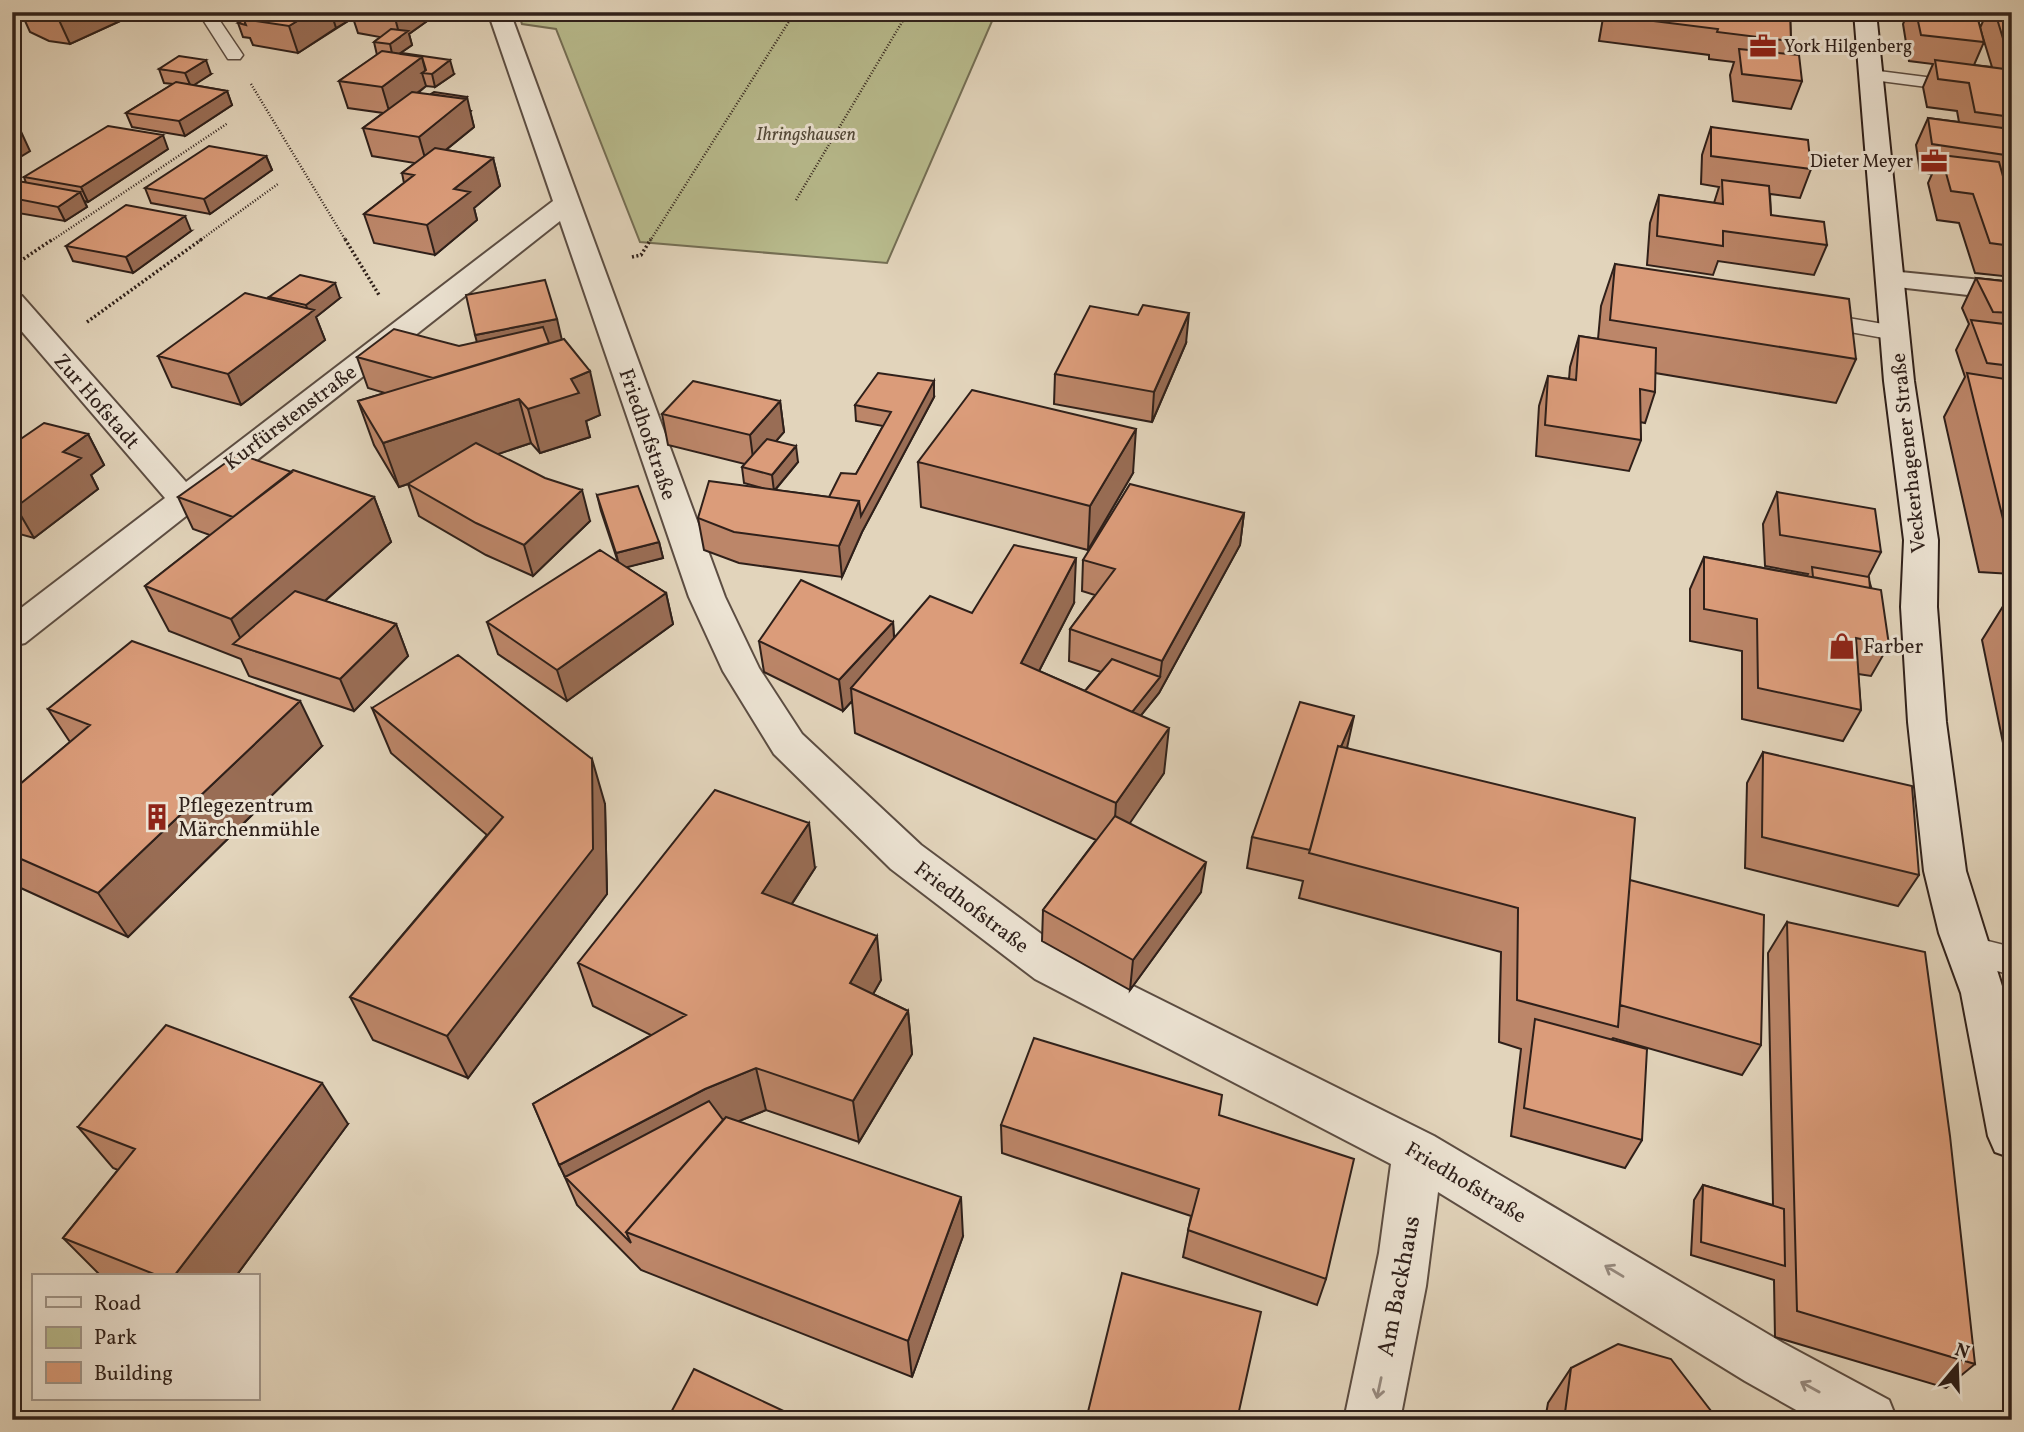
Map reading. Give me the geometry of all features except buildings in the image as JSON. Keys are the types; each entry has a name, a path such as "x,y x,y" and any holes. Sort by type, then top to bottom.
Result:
{"street":[{"name":"Friedhofstraße","path":"499,12 707,597 742,671 788,744 906,857 1051,966 1417,1152 1764,1362 1869,1420"},
{"name":"Veckerhagener Straße","path":"1865,12 1895,333 1921,540 1919,607 1927,722 1945,871 1968,950 1984,993 2012,1136"},
{"path":"1891,12 2012,24"},
{"name":"Kurfürstenstraße","path":"12,634 568,202"},
{"path":"1890,279 2012,292"},
{"name":"Zur Hofstadt","path":"12,302 183,499"},
{"name":"Am Backhaus","path":"1372,1420 1405,1263 1413,1211 1417,1152"}],"lane":[{"path":"206,12 234,55"},
{"path":"1871,75 2012,93"},
{"path":"1790,312 1895,333"},
{"path":"1968,950 2012,961"}],"path":[{"path":"12,25 36,12"},
{"path":"590,264 641,255 795,12"},
{"path":"796,200 908,12"},
{"path":"234,55 401,332"},
{"path":"12,266 229,123"},
{"path":"48,346 66,337 278,184"}],"green space":[{"name":"Ihringshausen","path":"518,12 996,12 887,263 640,242 556,29 522,24"}],"place":[{"name":"York Hilgenberg","path":"1763,46"},
{"name":"Dieter Meyer","path":"1934,161"},
{"name":"Farber","path":"1842,646"},
{"name":"Pflegezentrum Märchenmühle","path":"157,817"}]}
